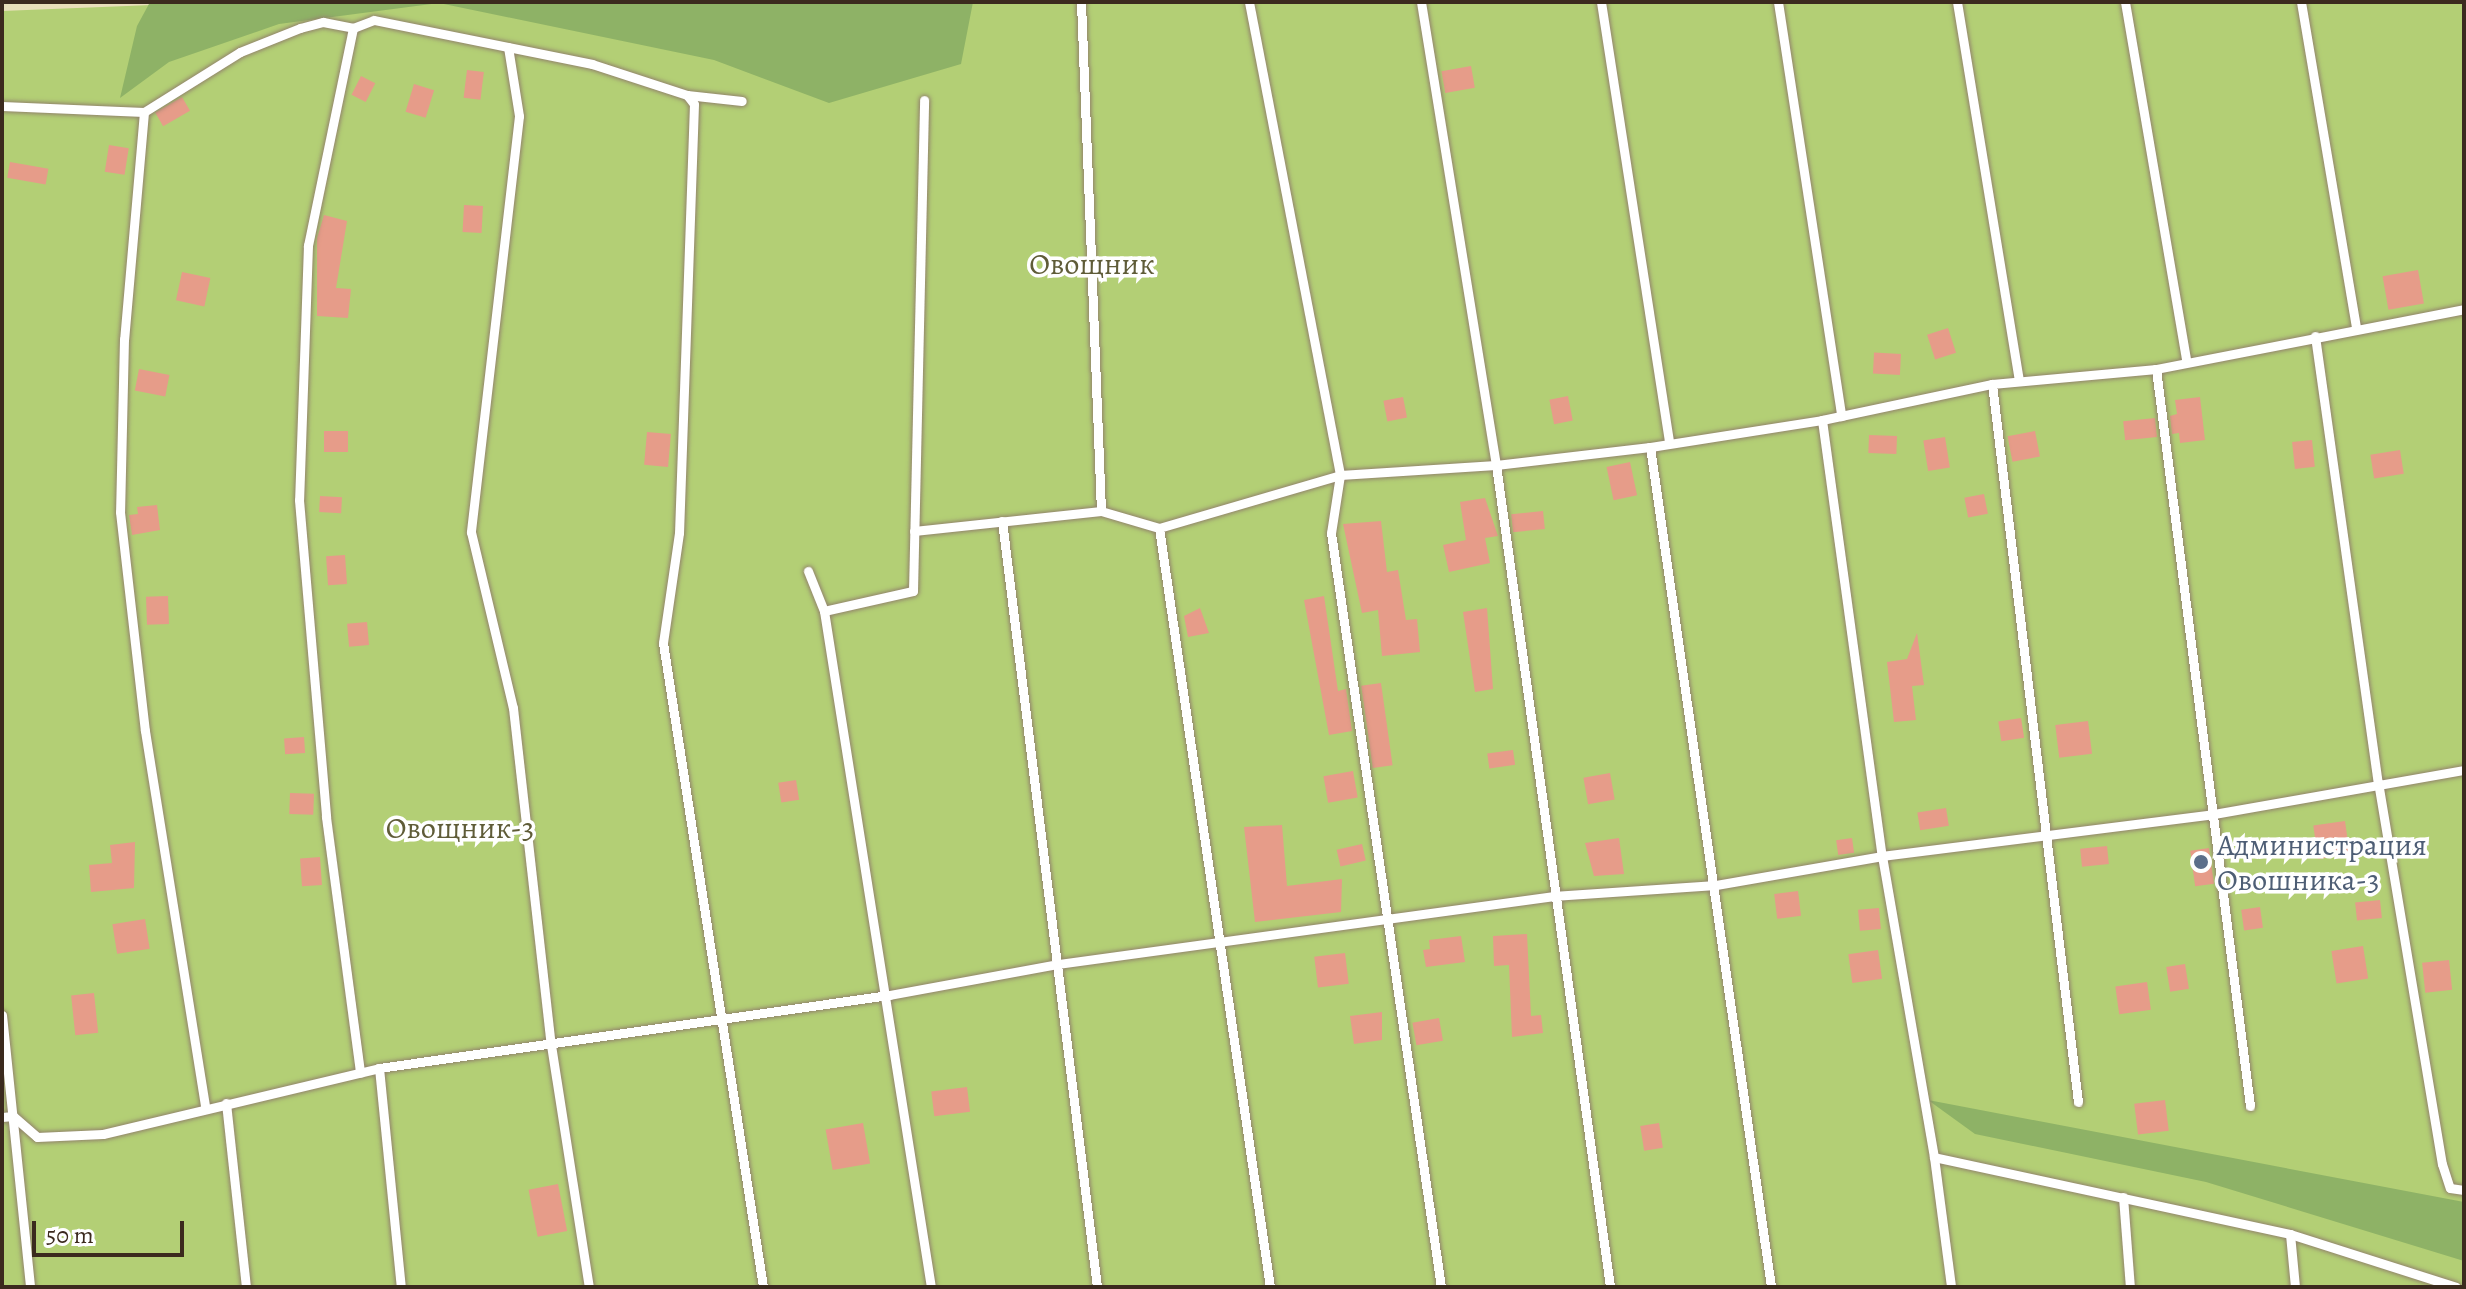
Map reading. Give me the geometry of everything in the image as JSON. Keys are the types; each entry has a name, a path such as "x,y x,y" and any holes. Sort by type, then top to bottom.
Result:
{"lane":[{"path":"1081,2 1101,511"},
{"path":"1249,2 1340,475 1331,533 1441,1287"},
{"path":"1421,2 1496,465 1553,896 1610,1287"},
{"path":"1601,2 1669,442"},
{"path":"1778,2 1841,416"},
{"path":"1957,2 2019,380"},
{"path":"2125,2 2186,359"},
{"path":"2301,2 2356,328"},
{"path":"2,106 144,112 240,52 323,22 353,28 374,20 592,64 687,95 742,101"},
{"path":"353,28 308,245 299,500 326,817 360,1073"},
{"path":"508,47 519,116 471,532 513,708 551,1045 589,1287"},
{"path":"687,95 694,104 679,533 663,643 763,1287"},
{"path":"824,611 913,591 924,100"},
{"path":"144,112 124,339 120,512 145,731 205,1107"},
{"path":"914,531 1101,511 1159,528 1340,475 1496,465 1650,447 1822,420 1992,384 2156,369 2186,359 2464,309"},
{"path":"2315,336 2378,782 2442,1164 2450,1188 2464,1190"},
{"path":"2156,369 2250,1106"},
{"path":"1992,384 2078,1102"},
{"path":"1822,420 1882,856 1934,1157 1951,1287"},
{"path":"1650,447 1716,885 1771,1287"},
{"path":"1002,521 1097,1287"},
{"path":"1159,528 1270,1287"},
{"path":"808,571 824,611 889,995 931,1287"},
{"path":"7,1116 37,1137 103,1134 205,1107 379,1068 889,995 1058,964 1553,896 1716,885 1882,856 2048,838 2214,814 2378,782 2464,770"},
{"path":"2,1015 7,1116 30,1287"},
{"path":"379,1068 401,1287"},
{"path":"226,1103 246,1287"},
{"path":"1934,1157 2290,1234 2454,1287"},
{"path":"2123,1197 2130,1287"},
{"path":"2290,1234 2295,1287"}],"green space":[{"path":"150,2 973,2 961,64 829,103 714,60 439,3 279,24 169,62 120,98 137,26"},
{"name":"Овощник-3","path":"227,2 2464,2 2464,1287 2,1287 2,11"},
{"path":"1928,1100 2464,1202 2464,1261 2206,1182 1975,1134"}],"building":[{"path":"1471,66 1475,88 1445,93 1441,71"},
{"path":"467,70 484,72 480,100 464,98"},
{"path":"361,76 375,83 366,102 351,95"},
{"path":"414,84 434,90 426,118 406,112"},
{"path":"182,97 190,111 163,126 155,113"},
{"path":"109,145 129,148 125,175 105,172"},
{"path":"10,162 48,169 46,185 7,178"},
{"path":"464,205 483,206 482,233 463,232"},
{"path":"324,215 347,221 336,288 351,289 348,318 317,316 317,238"},
{"path":"2418,270 2424,303 2388,310 2383,276"},
{"path":"182,272 210,278 204,306 176,300"},
{"path":"1948,328 1956,353 1935,360 1927,335"},
{"path":"1874,353 1901,354 1900,375 1873,374"},
{"path":"139,369 169,375 165,397 135,391"},
{"path":"1568,396 1573,421 1554,424 1549,400"},
{"path":"1403,397 1407,418 1387,421 1383,401"},
{"path":"2200,397 2205,440 2180,443 2179,433 2172,434 2170,416 2177,414 2175,400"},
{"path":"2155,418 2157,437 2125,440 2123,421"},
{"path":"324,431 348,431 348,452 324,452"},
{"path":"2035,431 2040,457 2012,462 2008,436"},
{"path":"647,432 671,434 668,467 644,465"},
{"path":"1869,435 1897,436 1896,454 1868,453"},
{"path":"1945,437 1950,468 1928,471 1923,440"},
{"path":"2312,440 2315,467 2295,469 2292,442"},
{"path":"2400,450 2404,474 2374,478 2370,455"},
{"path":"1630,462 1637,495 1614,500 1607,467"},
{"path":"1984,494 1988,514 1968,517 1964,498"},
{"path":"320,496 342,497 341,513 319,512"},
{"path":"1485,498 1498,536 1485,538 1490,563 1449,572 1443,545 1466,540 1460,502"},
{"path":"157,505 160,530 132,535 129,515 138,514 137,507"},
{"path":"1543,511 1545,529 1513,532 1511,514"},
{"path":"1381,521 1387,572 1398,570 1406,620 1417,619 1420,652 1382,656 1378,610 1362,613 1343,524"},
{"path":"345,555 347,584 328,585 326,556"},
{"path":"168,596 169,624 147,625 146,597"},
{"path":"1324,596 1338,691 1346,689 1352,731 1329,735 1304,600"},
{"path":"1200,608 1209,633 1188,637 1184,616"},
{"path":"1487,608 1493,689 1475,692 1463,612"},
{"path":"367,622 369,645 349,647 347,624"},
{"path":"1917,633 1924,685 1912,686 1916,720 1894,722 1887,662 1907,659"},
{"path":"1381,683 1393,765 1373,768 1361,686"},
{"path":"2021,718 2024,738 2001,741 1998,722"},
{"path":"2088,721 2092,754 2059,758 2055,725"},
{"path":"304,737 305,753 285,754 284,738"},
{"path":"1513,750 1515,765 1489,768 1487,754"},
{"path":"1353,771 1358,798 1328,803 1323,776"},
{"path":"1610,773 1615,800 1588,804 1583,778"},
{"path":"796,780 799,800 781,803 778,783"},
{"path":"290,793 314,794 313,815 289,814"},
{"path":"1946,808 1949,826 1920,830 1917,813"},
{"path":"2345,821 2350,855 2318,859 2313,825"},
{"path":"1282,825 1287,886 1342,879 1341,912 1255,922 1244,827"},
{"path":"1619,838 1624,874 1594,876 1585,843"},
{"path":"1852,838 1854,853 1838,855 1836,840"},
{"path":"135,842 134,888 91,892 89,865 112,863 110,845"},
{"path":"1362,844 1366,861 1340,866 1337,850"},
{"path":"2107,846 2109,864 2082,867 2080,849"},
{"path":"2209,848 2214,884 2195,886 2190,851"},
{"path":"320,857 322,885 302,886 300,858"},
{"path":"1798,891 1801,916 1777,919 1774,894"},
{"path":"2380,900 2382,918 2357,921 2355,903"},
{"path":"2260,907 2263,928 2244,930 2241,910"},
{"path":"1879,908 1881,929 1860,931 1858,910"},
{"path":"145,919 150,949 117,954 112,924"},
{"path":"1527,934 1531,1016 1541,1015 1543,1033 1512,1037 1509,965 1494,966 1493,936"},
{"path":"1461,936 1465,962 1426,967 1423,950 1430,949 1429,940"},
{"path":"2363,946 2368,979 2337,984 2331,951"},
{"path":"1878,950 1882,979 1852,983 1848,954"},
{"path":"1345,953 1349,984 1318,988 1314,957"},
{"path":"2449,960 2452,990 2425,993 2422,963"},
{"path":"2185,964 2189,989 2170,992 2166,967"},
{"path":"2147,982 2151,1010 2119,1014 2115,986"},
{"path":"94,993 98,1033 75,1035 71,995"},
{"path":"1382,1012 1382,1040 1354,1044 1350,1016"},
{"path":"1439,1018 1443,1041 1416,1045 1412,1023"},
{"path":"967,1087 970,1112 934,1116 931,1091"},
{"path":"2165,1100 2169,1131 2138,1135 2134,1104"},
{"path":"863,1123 870,1163 833,1170 826,1130"},
{"path":"1659,1123 1663,1148 1644,1151 1640,1126"},
{"path":"558,1184 567,1231 538,1237 529,1190"}],"place":[{"name":"Администрация Овошника-3","path":"2201,862"}],"park label":[{"name":"Овощник","path":"1092,264"}]}
